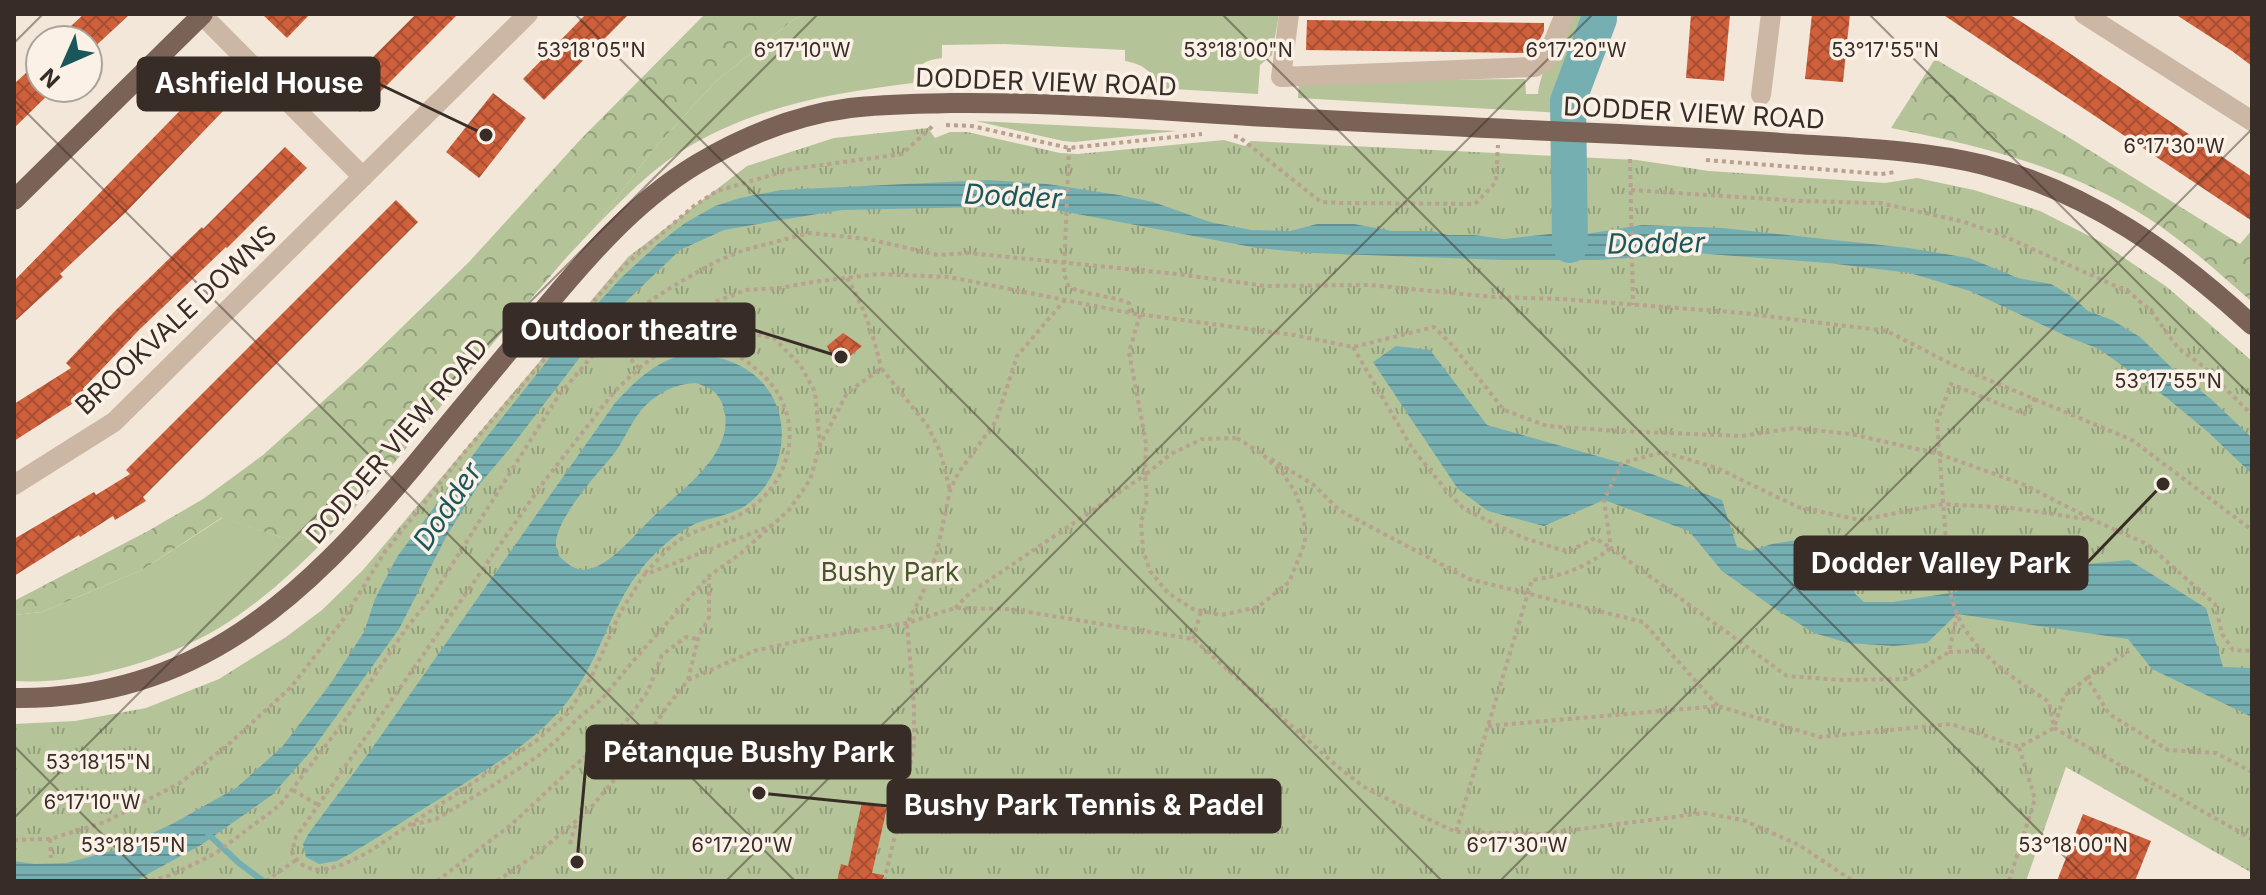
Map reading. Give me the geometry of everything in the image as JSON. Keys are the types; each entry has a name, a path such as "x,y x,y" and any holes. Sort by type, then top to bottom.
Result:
{"main road":[{"path":"14,200 202,15"},
{"name":"DODDER VIEW ROAD","path":"14,698 84,693 139,680 191,661 266,616 344,546 545,307 618,227 657,192 718,153 765,130 825,112 857,107 1007,102 1706,138 1939,156 1984,165 2029,179 2109,215 2187,268 2252,325"}],"street":[{"name":"BROOKVALE DOWNS","path":"14,485 114,422 528,14"},
{"path":"1289,14 1281,77 1535,67 1546,60 1565,14"},
{"path":"1761,95 1771,14"},
{"path":"2084,14 2252,121"},
{"path":"202,15 363,177"}],"path":[{"path":"932,118 935,124"},
{"path":"14,840 50,839 105,822 180,783 230,743 291,687 343,620 391,543 512,396 625,265 694,206 717,191 792,169 902,154 935,124 972,126 1069,148 1204,134 1204,130"},
{"path":"1227,136 1239,137 1321,202 1475,204 1496,182 1498,149"},
{"path":"1069,148 1064,274 1069,287 1129,303 1130,313"},
{"path":"1630,159 1633,305"},
{"path":"1881,174 1896,172"},
{"path":"1631,190 1880,203 1961,221 1999,234 2129,292 2152,312 2178,348 2203,366 2252,415"},
{"path":"151,881 174,874 216,853 280,805 343,723 405,630 433,595 559,395 609,336 638,309 717,261 744,250 809,233 868,239 938,255 969,253 1266,286 1370,285 1494,297 1742,313 1887,331 1953,365 2132,440 2252,530"},
{"path":"670,345 715,346 751,363 771,383 783,402 788,425 788,457 777,482 756,505 679,541 644,575 621,611 592,676 568,713 536,741 367,853 340,867 322,871 304,867 292,852 296,837 543,483 614,392 670,345 690,319 717,301 746,290 878,274 949,277 1140,315 1294,335 1353,347 1434,327 1504,410 1547,426 1742,436 1794,428 1851,434 1939,454 2025,485 2147,544 2215,604 2222,634 2233,650 2252,651"},
{"path":"847,278 865,310 881,368 927,425 940,451 950,490"},
{"path":"884,881 914,745 907,623 922,595 937,552 950,490 959,472 996,421 1017,356 1064,301"},
{"path":"1140,315 1129,352 1146,443 1147,500 1141,522 1143,550 1150,571 1168,593 1193,609 1221,615 1258,607 1289,582 1305,543 1304,515 1295,492 1282,472 1262,454"},
{"path":"670,345 736,331 774,338 801,366 815,392 820,445"},
{"path":"609,336 639,368"},
{"path":"1353,347 1412,448 1464,509 1524,538 1568,552 1595,538 1787,676 1842,680 1905,679 1949,652 1984,650"},
{"path":"406,827 436,819 538,756 602,699 709,576 789,510 810,480 820,445 847,393 881,368"},
{"path":"2035,398 2024,414 1951,384 1937,422 1950,593 1957,614 1965,630 2003,671 2049,702 2054,728 2252,839"},
{"path":"955,608 970,593 1145,475 1171,454 1202,439 1237,438 1314,485 1339,510 1469,579 1643,622 1718,706"},
{"path":"1611,548 1604,500 1622,463 1663,452 1717,468 1798,507 1860,520 1943,504 2011,508 2093,520"},
{"path":"644,575 773,525"},
{"path":"1456,832 1532,580 1575,571 1592,563 1611,548"},
{"path":"497,881 534,856 587,812 632,759 688,680 698,639 709,617 709,576"},
{"path":"688,680 754,651 907,623 955,608 1010,609 1193,639 1364,787 1456,832 1541,834 1704,813 1743,820 1799,845 1853,881"},
{"path":"1193,639 1201,610"},
{"path":"1949,652 1957,614"},
{"path":"437,881 511,825 625,723 648,691 662,655 686,637 698,639"},
{"path":"1488,726 1718,706 1820,737 1951,724 2019,747 2054,728 2064,696 2129,651"},
{"path":"2087,678 2109,714 2168,750 2216,753 2252,772"},
{"path":"2009,881 2035,799 2019,747"},
{"path":"292,789 318,805"},
{"path":"570,844 577,820"},
{"path":"50,839 51,858"},
{"path":"267,880 296,860"}],"green space":[{"path":"705,14 805,14 793,20 716,81 651,152 597,225 331,534 294,541 221,518 142,570 42,612 14,615 14,601 203,499 263,455 361,367 469,262 580,140"},
{"path":"805,14 1279,14 1272,55 1260,65 1258,94 1156,88 1153,77 1146,69 1125,61 1125,50 1005,44 942,45 942,58 922,64 913,83 792,104 707,137 658,168 597,225 651,152 716,81 793,20"},
{"path":"1571,14 1592,14 1595,18 1569,76 1562,113 1298,98 1299,81 1525,79 1526,94 1538,94 1547,63"},
{"path":"1935,59 2065,135 2240,244 2252,230 2252,302 2162,227 2086,185 1992,151 1891,128"},
{"path":"976,121 1177,131 1075,142"},
{"name":"Bushy Park","path":"928,128 935,138 950,132 967,132 1060,153 1078,154 1224,140 1245,146 1251,141 1637,160 1709,171 1885,183 1917,178 1974,190 2040,211 2101,242 2167,287 2252,361 2252,873 2066,767 2026,881 14,881 14,724 75,721 146,708 219,679 286,637 322,610 363,570 628,257 747,166 834,138"},
{"path":"222,518 294,541 331,534 264,596 197,640 120,669 66,679 14,681 14,615 42,612 142,570"}],"water":[{"name":"Dodder","path":"989,180 1047,184 1119,195 1153,202 1210,222 1251,230 1290,231 1317,224 1354,224 1392,231 1432,231 1504,239 1586,234 1642,225 1723,228 1909,248 1969,258 2018,278 2051,284 2088,311 2112,320 2140,337 2252,438 2252,474 2167,398 2099,349 1970,291 1910,273 1695,253 1598,260 1502,260 1312,253 1257,248 1035,206 842,210 724,230 680,250 614,313 478,486 447,535 399,629 312,750 272,795 201,845 135,881 14,881 14,861 66,863 116,850 172,824 236,788 282,747 331,683 364,632 375,599 397,557 482,443 563,341 622,277 685,223 715,206 781,190"},
{"path":"1396,346 1430,350 1487,425 1622,463 1722,500 1737,547 1750,551 1797,540 1864,602 1893,602 1950,593 2044,568 2129,560 2206,608 2223,667 2252,668 2252,717 2152,669 2128,639 1957,614 1927,643 1894,646 1848,643 1814,633 1777,610 1722,571 1689,531 1604,500 1544,526 1488,511 1458,489 1373,362"},
{"path":"692,353 728,361 749,371 766,387 779,412 781,442 774,471 766,484 745,506 683,531 647,562 625,593 573,694 529,740 477,776 337,861 319,864 306,857 303,844 309,833 615,403 649,371","holes":["695,383 717,395 724,409 726,425 714,455 704,469 615,555 589,569 569,565 558,554 556,543 559,530 576,500 616,451 637,415 651,400 668,390"]}],"building":[{"path":"84,14 130,14 104,38 104,24 73,24"},
{"path":"262,14 310,14 287,38"},
{"path":"416,14 458,14 360,112 339,91"},
{"path":"586,14 629,14 544,100 523,79"},
{"path":"1691,14 1730,14 1724,81 1686,78"},
{"path":"1812,14 1850,14 1843,82 1805,79"},
{"path":"1942,14 2009,14 2053,42 2252,177 2252,221"},
{"path":"2175,14 2252,14 2252,66 2232,51"},
{"path":"1307,20 1544,23 1544,31 1533,53 1306,50"},
{"path":"24,75 24,104 39,104 14,128 14,84"},
{"path":"201,89 223,111 126,212 60,274 63,277 14,322 14,281"},
{"path":"493,93 526,118 479,178 446,152"},
{"path":"285,147 307,168 139,330 83,389 86,395 14,441 14,404 71,368 66,363 115,311"},
{"path":"396,200 418,222 143,497 146,501 115,520 113,516 79,535 14,576 14,539 130,474 126,470"},
{"path":"843,333 862,346 837,367 827,346"},
{"path":"862,802 887,808 872,873 884,875 883,881 837,881 841,864 848,866"},
{"path":"2083,814 2151,841 2135,881 2057,881"}],"waterway":[{"path":"1570,245 1568,101 1599,14"},
{"path":"208,834 263,881"}],"place":[{"name":"Ashfield House","path":"486,135"},
{"name":"Outdoor theatre","path":"841,357"},
{"name":"Dodder Valley Park","path":"2163,484"},
{"name":"Bushy Park Tennis & Padel","path":"759,793"},
{"name":"Pétanque Bushy Park","path":"577,862"}]}
